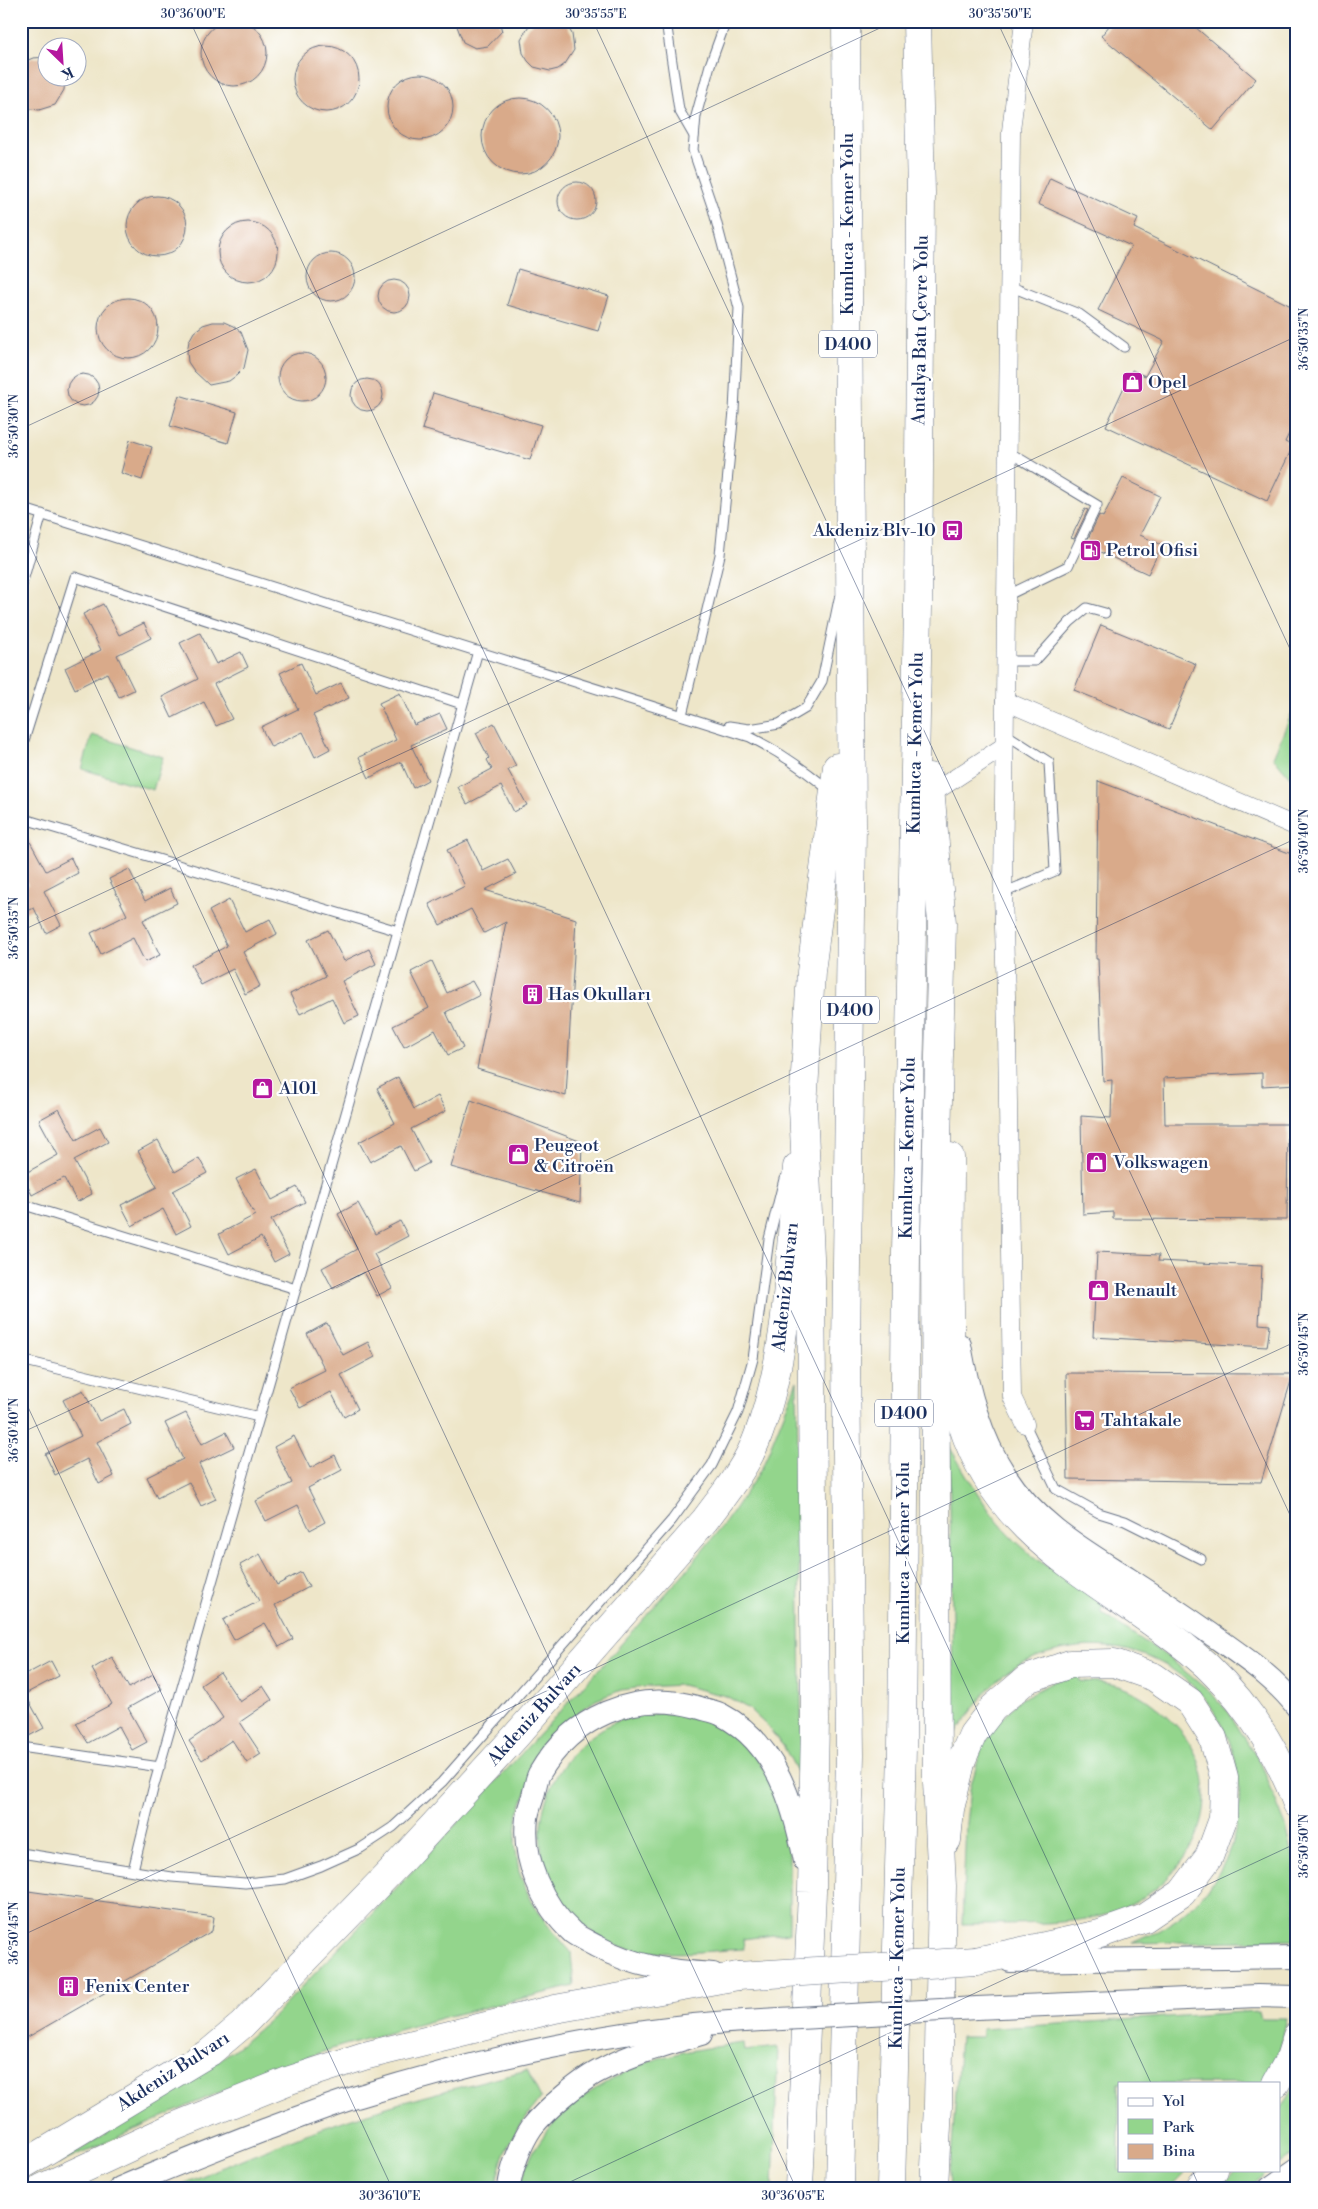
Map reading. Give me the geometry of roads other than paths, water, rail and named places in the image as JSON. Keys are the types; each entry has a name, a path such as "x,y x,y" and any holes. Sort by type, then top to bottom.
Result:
{"main road":[{"name":"Kumluca - Kemer Yolu","path":"840,2188 850,1755 846,1353 852,819 846,21"},
{"name":"Antalya Batı Çevre Yolu","path":"917,21 921,192 917,639"},
{"name":"Kumluca - Kemer Yolu","path":"917,639 942,923 935,1232 937,1781 942,1886 938,2105 934,2188"},
{"name":"Kumluca - Kemer Yolu","path":"892,2188 902,1748 906,1262 917,639"},
{"name":"Kumluca - Kemer Yolu","path":"799,2188 799,2153 812,1892 815,1720 811,1308 803,1108 811,972 850,666"},
{"path":"942,923 949,1063 950,1364 954,1397 962,1426 986,1480 1016,1519 1058,1558 1190,1651 1217,1675 1242,1703 1278,1759 1297,1804"},
{"name":"Akdeniz Bulvarı","path":"21,2166 210,2052 242,2025 398,1864 515,1736 705,1520 733,1482 759,1434 774,1378 785,1321 803,1108"},
{"path":"42,2188 171,2128 290,2080 364,2056 555,2009 738,1976 976,1962 1100,1934 1145,1918 1182,1893 1208,1857 1222,1819 1224,1776 1213,1738 1190,1702 1154,1677 1114,1663 1070,1664 1027,1680 993,1708 973,1734 962,1760 950,1809 942,1886"},
{"path":"1277,2082 1290,2058 1297,2036"},
{"path":"1199,2188 1212,2172"}],"street":[{"path":"1024,21 1011,131 1003,893 1008,1030 1012,1397 1025,1424"},
{"path":"1005,701 1297,827"},
{"path":"931,794 1004,740"},
{"path":"950,1290 964,1367 975,1409 991,1448 1006,1476 1026,1501 1041,1518 1066,1539 1178,1611 1249,1660 1275,1682 1297,1707"},
{"path":"738,1976 675,1972 645,1966 612,1954 574,1933 545,1901 529,1860 527,1818 539,1775 564,1741 596,1716 636,1702 677,1702 722,1714 757,1741 781,1778 796,1817 812,1892"},
{"path":"976,1962 1263,1956 1297,1957"},
{"path":"120,2188 176,2164 311,2113 359,2096 414,2080 549,2048 680,2026 977,2008 1257,1996 1297,1997"},
{"path":"509,2188 511,2171 532,2128 566,2094 602,2069 655,2048 745,2021"},
{"path":"791,2188 799,2153"},
{"path":"1270,2188 1297,2169"}],"lane":[{"path":"666,21 680,110 694,137"},
{"path":"682,715 720,555 734,410 739,308 713,209 693,150 696,116 710,65 726,21"},
{"path":"1009,286 1079,314 1124,347"},
{"path":"1006,596 1068,566 1097,505 1007,450"},
{"path":"21,508 750,737 777,751 803,768 834,794 852,819"},
{"path":"21,588 42,514"},
{"path":"706,723 748,729 779,724 806,708 822,681 849,540"},
{"path":"21,750 75,577 462,704"},
{"path":"1006,661 1035,661 1070,622 1087,608 1105,613"},
{"path":"133,1870 259,1417 478,651"},
{"path":"1003,893 1055,871 1049,762 1004,740"},
{"path":"21,818 398,931"},
{"path":"796,1136 803,1108"},
{"path":"21,1852 172,1877 245,1883 285,1879 321,1866 361,1848 393,1827 442,1782 672,1520 712,1465 738,1412 753,1359 769,1239 786,1173"},
{"path":"21,1204 296,1289"},
{"path":"21,1360 259,1417"},
{"path":"1025,1424 1056,1488 1099,1513 1125,1521 1201,1559"},
{"path":"21,1747 160,1768"}],"place":[{"name":"Opel","path":"1132,382"},
{"name":"Akdeniz Blv-10","path":"952,530"},
{"name":"Petrol Ofisi","path":"1090,550"},
{"name":"Has Okulları","path":"532,994"},
{"name":"A101","path":"263,1088"},
{"name":"Peugeot & Citroën","path":"518,1155"},
{"name":"Volkswagen","path":"1097,1162"},
{"name":"Renault","path":"1098,1290"},
{"name":"Tahtakale","path":"1085,1420"},
{"name":"Fenix Center","path":"69,1986"}]}
